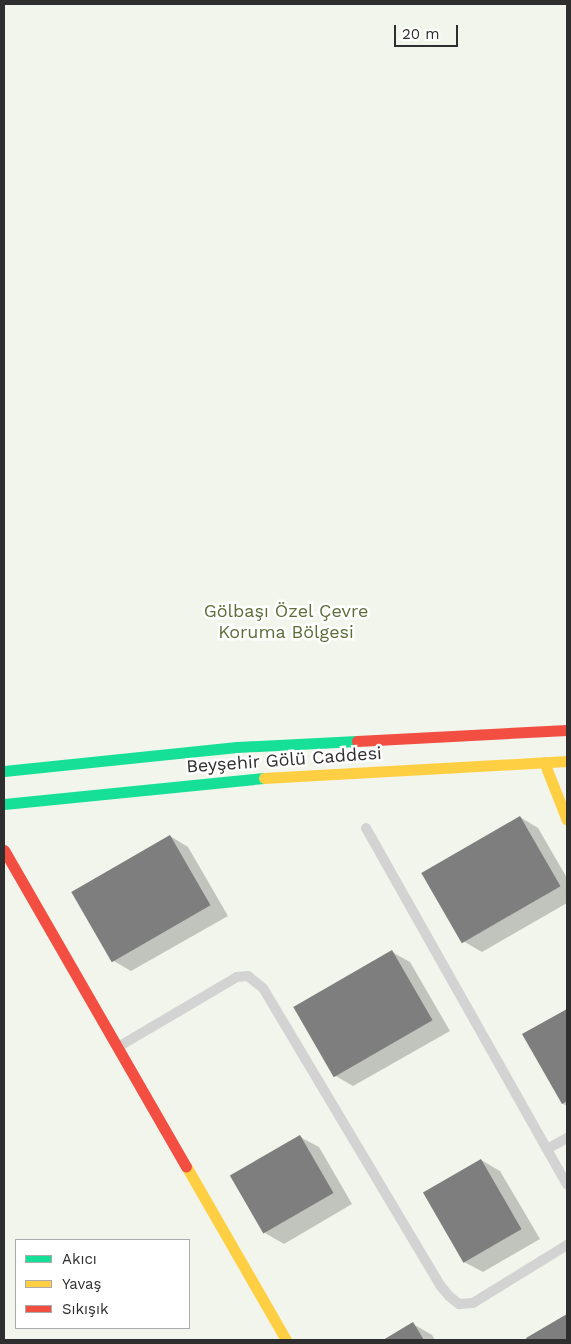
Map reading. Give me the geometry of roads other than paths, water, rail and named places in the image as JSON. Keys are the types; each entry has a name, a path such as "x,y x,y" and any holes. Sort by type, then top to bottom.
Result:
{"main road":[{"path":"4,771 237,747 567,730"},
{"name":"Beyşehir Gölü Caddesi","path":"4,804 240,779 567,761"},
{"path":"544,762 567,820"},
{"path":"4,850 286,1340"}],"lane":[{"path":"366,828 567,1184"},
{"path":"117,1048 238,976 248,976 263,988 449,1296 459,1304 473,1302 567,1245"},
{"path":"547,1149 567,1138"}],"park label":[{"name":"Gölbaşı Özel Çevre Koruma Bölgesi","path":"286,622"}]}
